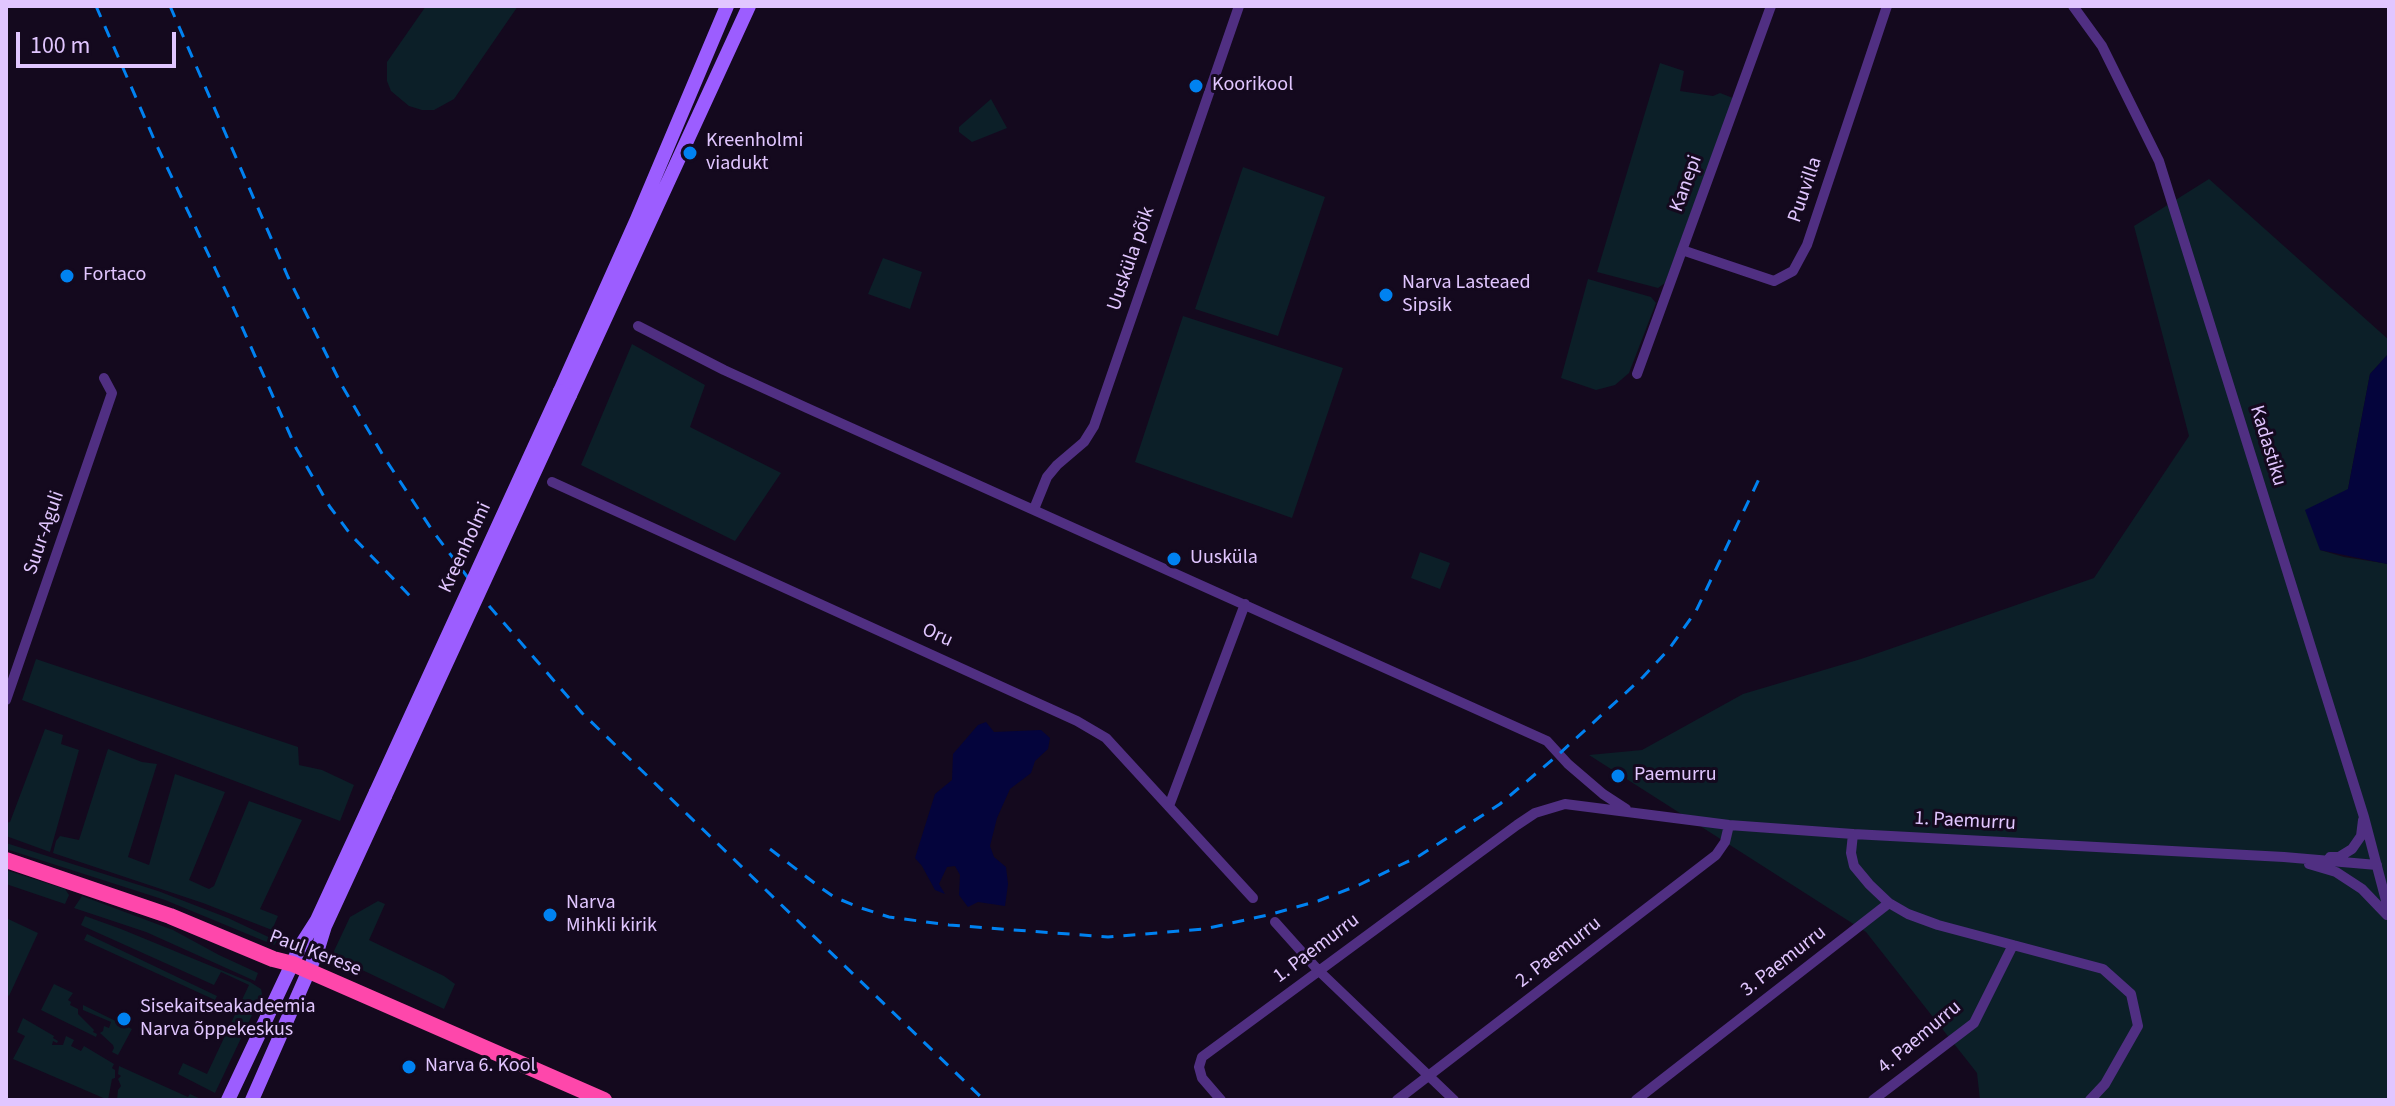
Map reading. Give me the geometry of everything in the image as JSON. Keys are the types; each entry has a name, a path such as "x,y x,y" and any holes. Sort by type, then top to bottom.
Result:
{"highway":[{"name":"Paul Kerese","path":"6,860 170,916 301,968 604,1100"}],"main road":[{"name":"Kreenholmi","path":"565,393 727,6"},
{"name":"Kreenholmi","path":"228,1100 325,926 381,794 565,393 749,6"},
{"name":"Kreenholmi","path":"252,1100 301,968"}],"street":[{"name":"Uusküla põik","path":"1034,509 1047,477 1084,442 1094,426 1239,6"},
{"name":"Kanepi","path":"1637,374 1771,6"},
{"name":"Puuvilla","path":"1682,250 1774,281 1793,271 1807,245 1887,6"},
{"name":"Kadastiku","path":"2073,6 2102,46 2159,161 2364,817 2389,915"},
{"path":"638,326 724,370 1245,604 1169,806"},
{"name":"Suur-Aguli","path":"6,700 112,393 104,378"},
{"name":"Oru","path":"552,482 1077,721 1106,738 1253,898"},
{"name":"1. Paemurru","path":"1245,604 1547,741 1603,794 1631,812"},
{"name":"1. Paemurru","path":"1221,1100 1202,1078 1199,1067 1202,1057 1517,825 1535,813 1565,804 1729,825 2377,865"},
{"path":"2284,857 2339,857 2346,854 2361,836 2364,817"},
{"name":"2. Paemurru","path":"1397,1100 1716,855 1725,842 1729,825"},
{"path":"1853,834 1851,853 1854,866 1889,903 1908,914 1938,925 2103,969 2131,994 2138,1026 2105,1084 2090,1100"},
{"path":"2284,857 2336,872 2362,889 2389,915"},
{"name":"3. Paemurru","path":"1636,1100 1889,903"},
{"path":"1275,922 1318,970 1454,1100"},
{"name":"4. Paemurru","path":"1873,1100 1974,1023 2013,945"}],"shaded area":[{"path":"426,6 518,6 454,99 434,110 409,106 391,91 387,81 387,62"},
{"path":"1660,63 1684,71 1680,91 1713,96 1720,93 1733,98 1665,283 1658,288 1597,272"},
{"path":"991,99 1007,128 972,142 959,132 959,127"},
{"path":"1243,167 1325,197 1278,336 1195,309"},
{"path":"2209,179 2389,340 2389,353 2370,374 2348,489 2320,550 2389,564 2389,1100 1980,1100 1977,1073 1866,932 1589,755 1642,750 1743,694 1861,659 2094,578 2189,436 2134,226"},
{"path":"883,258 922,272 910,309 868,294"},
{"path":"1588,279 1651,297 1656,303 1629,373 1615,385 1596,390 1561,378"},
{"path":"1183,316 1343,368 1292,518 1135,462"},
{"path":"632,344 705,385 690,427 781,473 735,541 581,465"},
{"path":"2389,353 2387,564 2320,550 2305,510 2348,489 2370,374"},
{"path":"1420,552 1450,563 1440,589 1411,578"},
{"path":"36,659 298,747 299,765 322,770 354,785 340,821 22,700"},
{"path":"986,722 994,732 1041,730 1050,738 1048,749 1035,761 1031,773 1010,789 997,818 990,846 994,857 1006,867 1008,884 1005,906 978,902 968,907 959,895 960,875 955,866 947,867 939,884 945,894 935,890 915,858 935,794 952,780 953,754 978,725"},
{"path":"45,729 63,735 61,744 79,750 50,852 6,836 6,823 10,822"},
{"path":"108,749 142,762 157,764 128,857 149,865 175,774 225,792 189,880 209,889 214,886 249,801 302,820 260,909 278,916 272,930 203,903 53,853 60,836 79,840"},
{"path":"6,843 158,891 277,941 274,945 165,900 6,849"},
{"path":"6,870 65,889 69,895 65,904 6,884"},
{"path":"82,896 173,930 258,973 255,981 146,932 74,908"},
{"path":"378,901 385,904 369,940 455,984 444,1009 335,957 334,951 350,917"},
{"path":"85,916 250,982 261,989 262,994 215,1093 178,1074 183,1063 207,1074 249,985 221,972 214,985 81,925"},
{"path":"6,918 38,933 9,996 6,994"},
{"path":"87,934 217,996 215,1000 84,940"},
{"path":"54,984 73,993 68,1000 70,1005 78,1009 78,1014 94,1030 96,1037 41,1010"},
{"path":"83,1005 132,1029 118,1055 112,1052 113,1045 100,1033 104,1026 109,1028 111,1022 83,1010"},
{"path":"23,1018 54,1036 58,1041 53,1041 52,1045 63,1045 66,1036 74,1040 71,1046 81,1051 84,1046 114,1064 115,1078 112,1079 108,1100 13,1059 25,1036 17,1032"},
{"path":"119,1066 188,1097 190,1094 203,1100 117,1100 121,1086"}],"railway":[{"path":"96,6 296,448 330,507 351,535 410,596"},
{"path":"170,6 288,277 341,384 432,530 490,607 582,713 984,1100"},
{"path":"770,849 834,897 889,917 949,925 1108,937 1204,929 1318,901 1419,856 1500,804 1643,677 1669,649 1696,611 1759,479"}],"place":[{"name":"Koorikool","path":"1196,86"},
{"name":"Kreenholmi viadukt","path":"690,153"},
{"name":"Fortaco","path":"67,276"},
{"name":"Narva Lasteaed Sipsik","path":"1386,295"},
{"name":"Uusküla","path":"1174,559"},
{"name":"Paemurru","path":"1618,776"},
{"name":"Narva Mihkli kirik","path":"550,915"},
{"name":"Sisekaitseakadeemia Narva õppekeskus","path":"124,1019"},
{"name":"Narva 6. Kool","path":"409,1067"}]}
